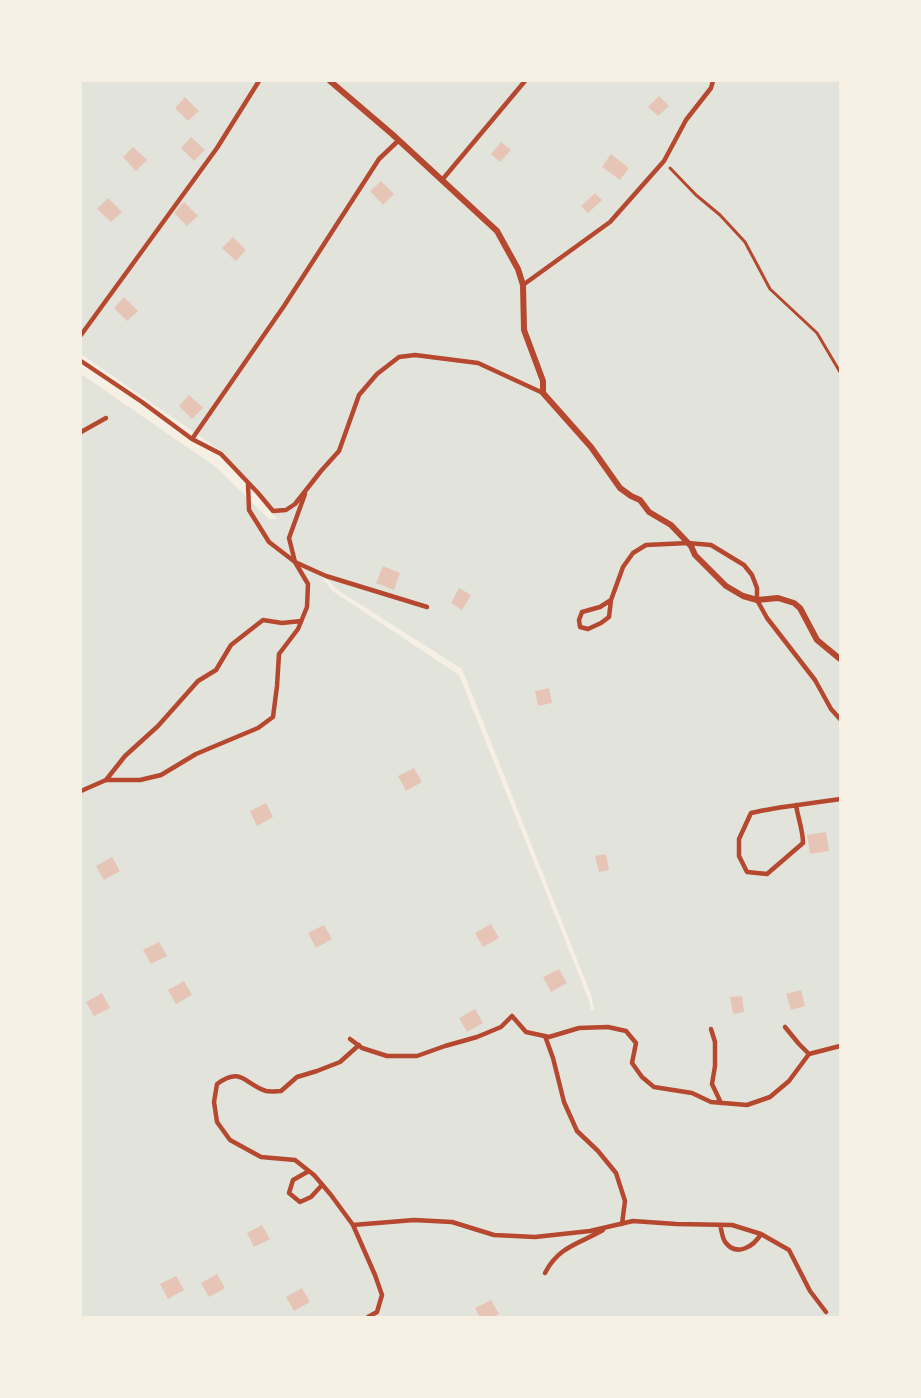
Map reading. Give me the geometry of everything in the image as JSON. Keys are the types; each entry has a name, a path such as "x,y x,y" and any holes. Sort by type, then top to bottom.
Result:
{"street":[{"path":"331,82 399,140 497,231 518,269 523,285 524,330 543,381 543,393 591,447 620,488 640,500 649,512 671,525 688,543 695,555 726,586 743,596 758,600 778,598 794,603 800,608 817,640 840,659"}],"lane":[{"path":"81,335 217,148 259,81"},
{"path":"441,180 525,81"},
{"path":"523,285 610,222 664,161 686,120 711,88 713,81"},
{"path":"192,439 284,306 379,159 399,140"},
{"path":"81,361 192,439 221,454 273,511 286,510 295,504 339,451 358,395 377,374 399,357 415,355 478,363 543,393"},
{"path":"81,432 106,418"},
{"path":"248,483 249,510 269,542 295,562 326,576 427,608"},
{"path":"81,791 106,780 140,780 161,775 196,754 258,728 273,717 279,654 298,629 307,607 308,584 295,562 289,538 306,489"},
{"path":"610,600 600,607 582,612 579,620 580,627 588,629 609,617 610,600 623,567 633,553 646,545 711,544 744,565 752,575 757,588 758,600 767,618 815,680 831,709 840,719"},
{"path":"106,780 125,756 158,726 198,681 216,670 231,645 263,620 302,621"},
{"path":"796,805 803,832 803,843 767,874 747,872 739,856 739,839 751,813 774,807 840,799"},
{"path":"350,1039 362,1048 387,1056 417,1056 501,1028 512,1016 526,1032 545,1036 579,1028 608,1028 626,1031 636,1043 632,1063 642,1077 654,1087 692,1093 711,1102 747,1106 770,1097 789,1081 809,1054 840,1046"},
{"path":"785,1027 809,1054"},
{"path":"711,1029 715,1042 712,1084 721,1103"},
{"path":"545,1036 564,1102 577,1131 616,1173 625,1201 622,1224"},
{"path":"358,1045 340,1062 297,1077 281,1091 267,1091 238,1076 226,1078 217,1084 214,1102 217,1122 230,1140 261,1157 295,1160 332,1195 353,1225 382,1295 377,1312 368,1317"},
{"path":"309,1171 293,1180 289,1193 300,1202 311,1197 322,1185"},
{"path":"353,1225 414,1220 452,1222 494,1235 535,1238 590,1231 633,1221 732,1225 761,1234 789,1250 810,1291 826,1312"},
{"path":"720,1225 724,1242 732,1249 744,1250 757,1242 761,1234"},
{"path":"545,1273 550,1263 566,1248 607,1227"}],"path":[{"path":"664,161 745,242 770,289 817,333 840,372"}],"shaded area":[{"path":"81,81 840,81 840,1317 81,1317 81,374 216,467 269,519 277,519 224,453 81,354","holes":["318,569 336,589 462,669 591,995 594,1010 591,1010 589,1000 459,675 334,592 319,574"]}],"building":[{"path":"659,96 669,106 658,116 648,107"},
{"path":"185,97 199,111 188,121 175,108"},
{"path":"191,137 205,150 194,161 181,148"},
{"path":"501,142 511,150 500,162 491,154"},
{"path":"133,147 147,160 136,171 123,157"},
{"path":"611,154 629,168 620,180 602,167"},
{"path":"381,181 394,194 383,205 370,191"},
{"path":"595,193 602,200 588,213 581,206"},
{"path":"108,198 122,212 111,222 97,209"},
{"path":"184,202 198,216 187,226 174,213"},
{"path":"233,237 246,250 236,261 222,248"},
{"path":"124,297 138,311 127,321 114,308"},
{"path":"189,395 203,408 192,419 179,406"},
{"path":"383,566 400,573 394,590 376,583"},
{"path":"459,588 471,595 462,610 451,603"},
{"path":"549,688 552,703 538,706 535,691"},
{"path":"414,768 422,782 406,791 398,776"},
{"path":"266,803 273,817 257,826 250,811"},
{"path":"826,832 829,851 810,854 807,835"},
{"path":"606,854 609,870 599,872 595,856"},
{"path":"112,857 120,871 104,880 96,866"},
{"path":"491,924 499,938 483,947 475,933"},
{"path":"324,925 332,939 316,948 308,933"},
{"path":"159,942 167,956 151,964 143,950"},
{"path":"559,969 567,983 551,992 543,977"},
{"path":"184,981 192,995 176,1004 168,990"},
{"path":"801,990 805,1006 791,1010 786,994"},
{"path":"102,993 110,1008 94,1016 86,1002"},
{"path":"742,996 744,1012 733,1014 730,997"},
{"path":"475,1009 483,1023 467,1032 459,1018"},
{"path":"262,1225 270,1239 254,1247 247,1233"},
{"path":"217,1274 225,1288 209,1297 201,1283"},
{"path":"176,1276 184,1290 168,1299 160,1284"},
{"path":"302,1288 310,1302 294,1311 286,1297"},
{"path":"491,1300 499,1314 493,1317 480,1317 475,1308"}]}
